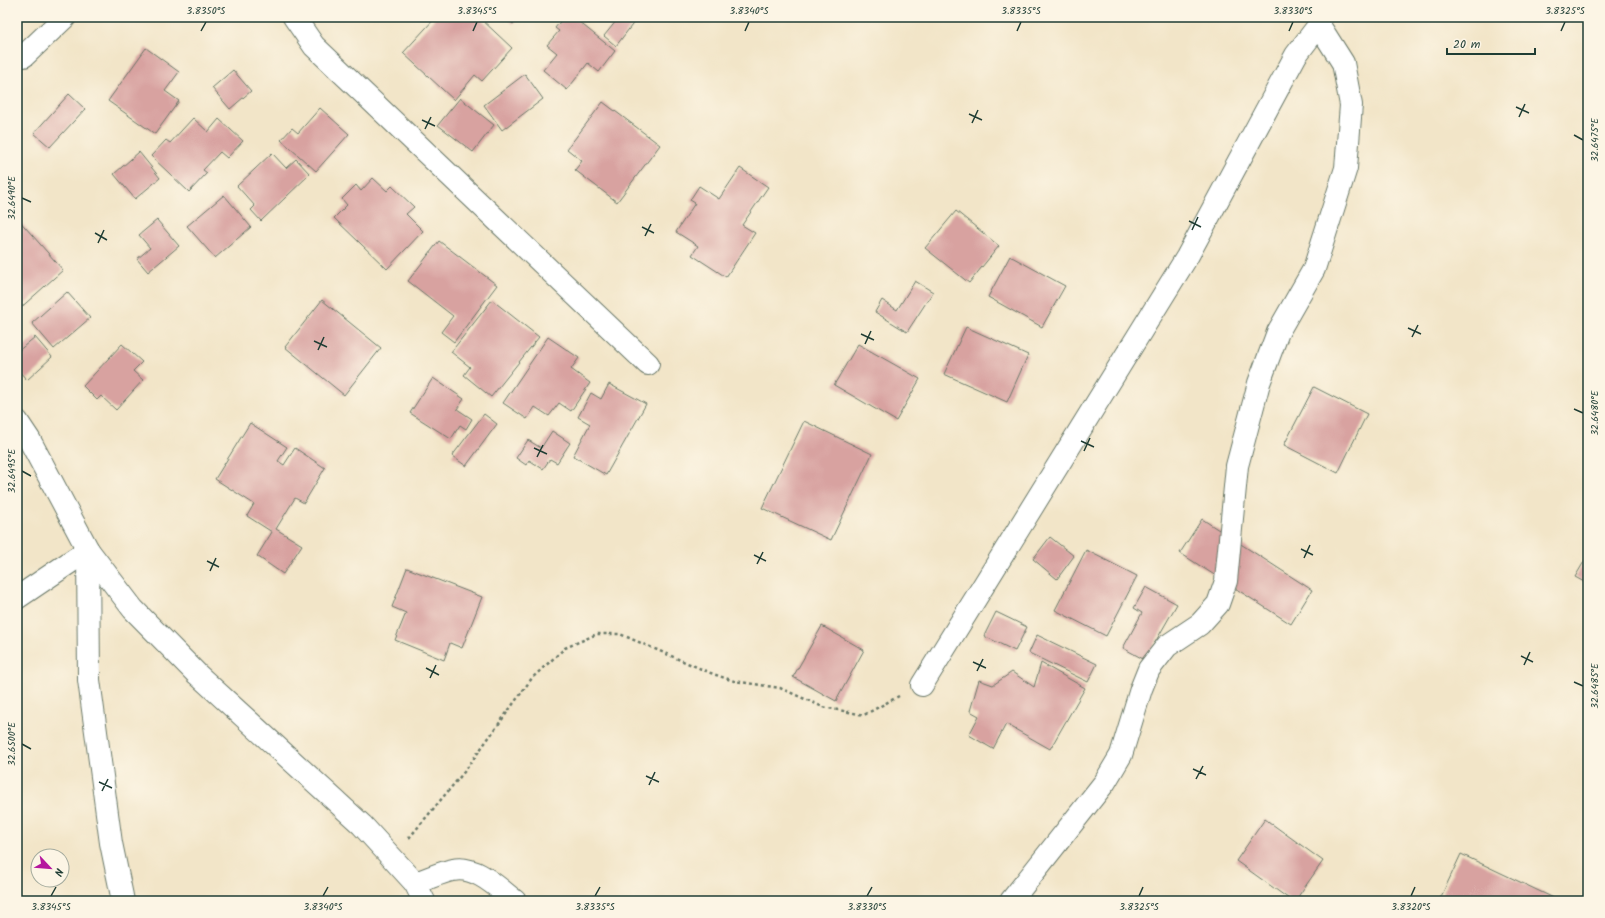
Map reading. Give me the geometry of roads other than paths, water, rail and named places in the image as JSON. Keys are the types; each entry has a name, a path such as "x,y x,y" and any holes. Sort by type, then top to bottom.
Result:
{"street":[{"path":"19,60 65,17"},
{"path":"294,17 314,46 648,364"},
{"path":"922,685 1186,257 1296,55 1320,21 1343,63 1351,105 1346,168 1314,269 1278,332 1259,383 1237,466 1226,581 1218,604 1200,624 1167,646 1148,669 1121,755 1105,782 1011,901"},
{"path":"17,421 29,439 88,550 134,609 197,674 362,825 420,892 454,870 464,869 476,872 515,901"},
{"path":"17,598 88,550"},
{"path":"88,550 89,680 111,843 123,901"}]}
